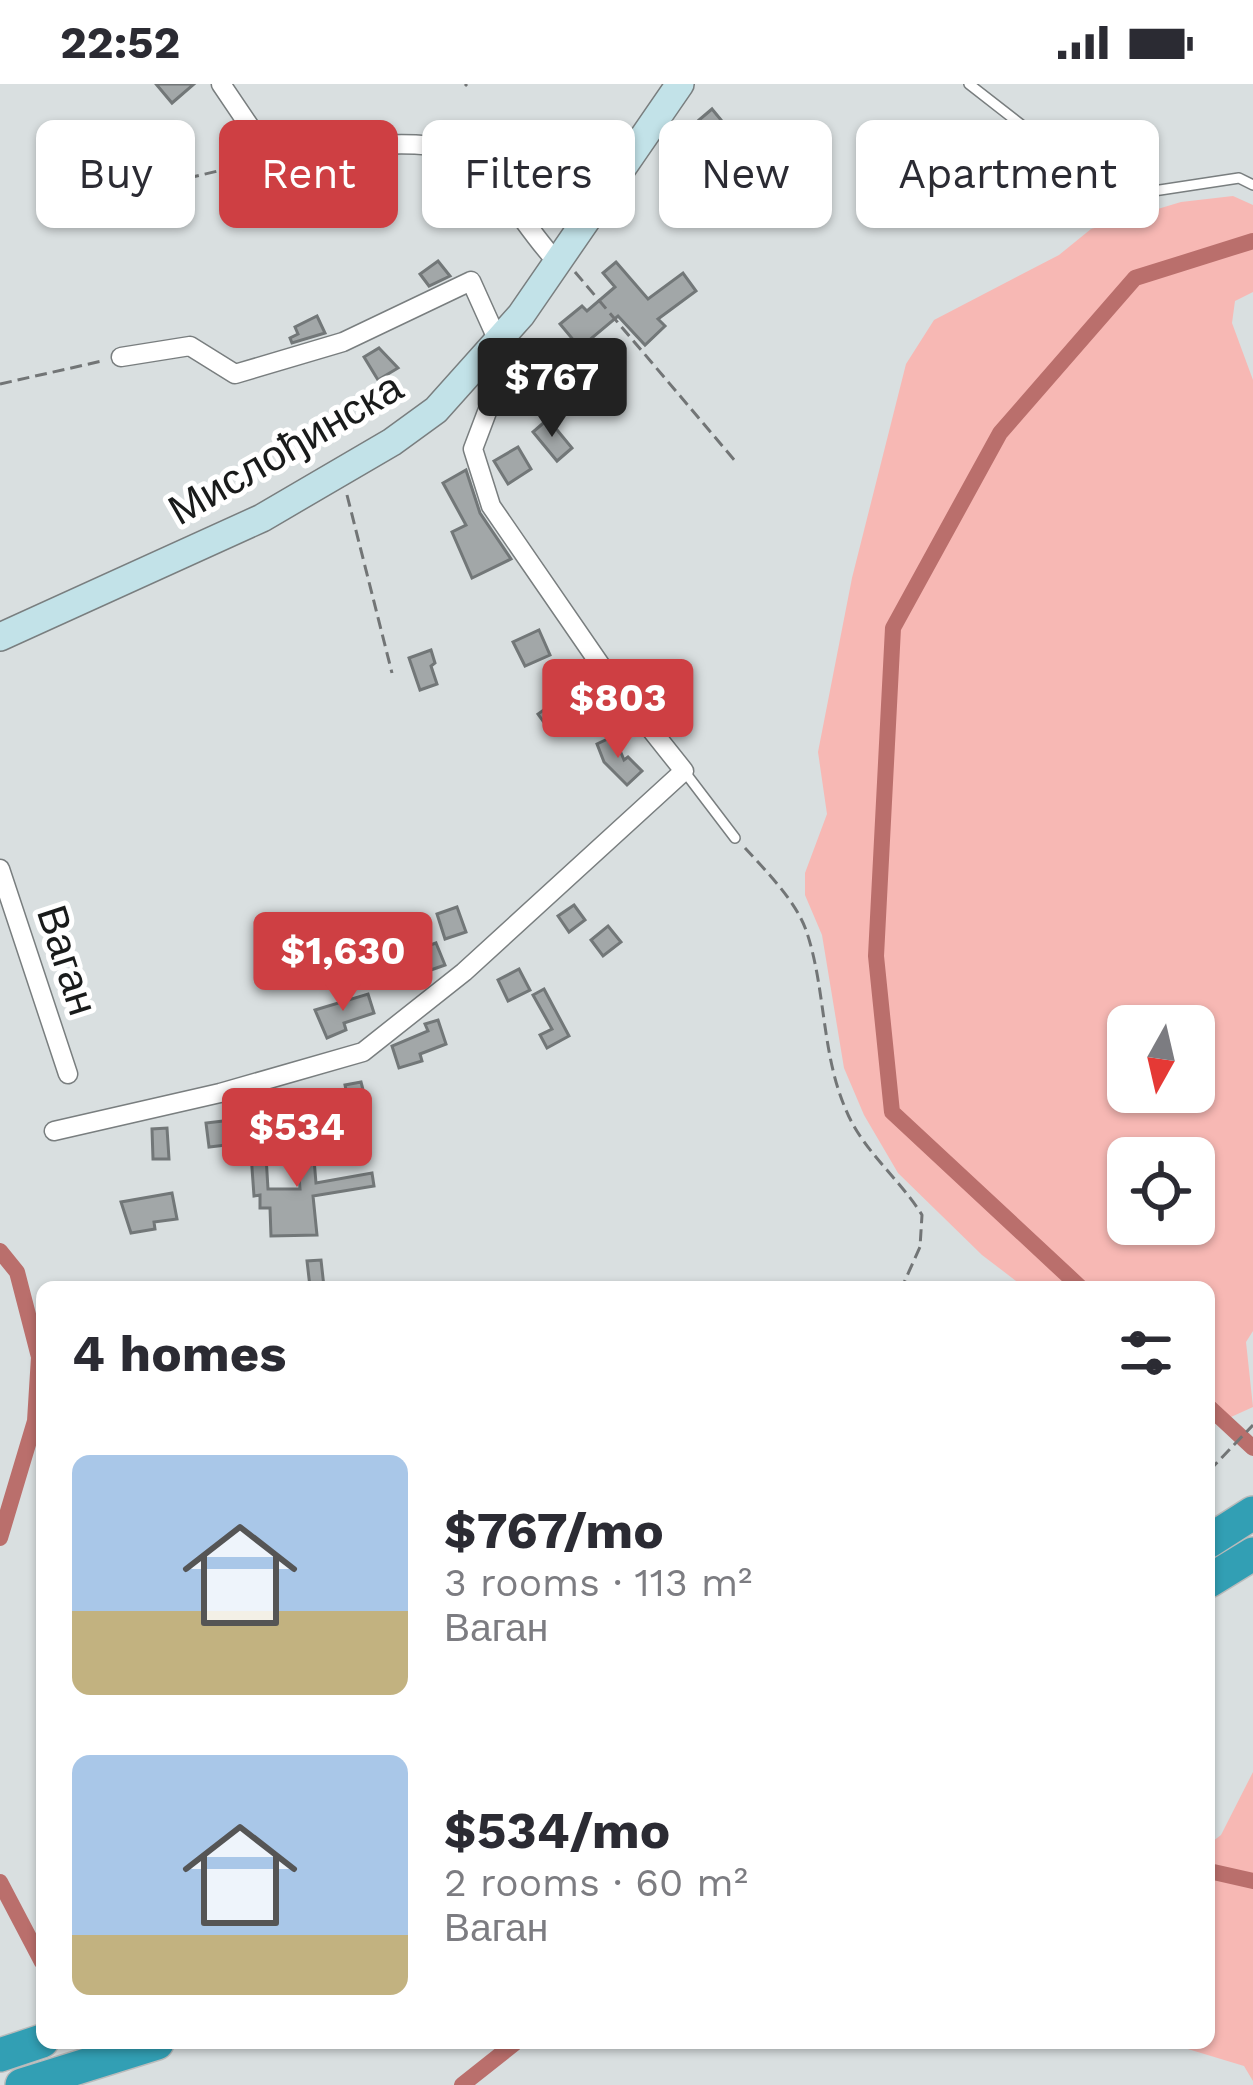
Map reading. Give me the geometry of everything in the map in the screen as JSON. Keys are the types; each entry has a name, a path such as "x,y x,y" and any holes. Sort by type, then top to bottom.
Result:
{"highway":[{"path":"1215,1537 1253,1514"},
{"path":"1215,1577 1253,1554"},
{"path":"0,2055 36,2044"},
{"path":"22,2085 138,2049"}],"main road":[{"name":"Мислођинска","path":"0,637 230,534 341,473 436,410 498,341 560,260 680,84"}],"street":[{"path":"221,84 245,120"},
{"path":"398,148 449,149 493,181 523,224 560,260"},
{"path":"54,1131 220,1093 363,1052 464,972 683,771 606,673 491,506 473,449 503,367 498,341 471,281 343,342 235,374 190,346 121,357"},
{"name":"Ваган","path":"0,869 68,1074"}],"lane":[{"path":"969,84 1114,197 1239,178 1253,184"},
{"path":"683,771 735,838"}],"path":[{"path":"560,260 736,462"},
{"path":"0,384 121,357"},
{"path":"341,473 392,674"},
{"path":"735,838 790,902 805,928 835,1082 848,1116 922,1215 920,1247 905,1281"},
{"path":"1215,1463 1253,1425"}],"shaded area":[{"path":"1233,196 1253,205 1253,292 1235,301 1232,323 1253,380 1253,1331 1246,1342 1253,1407 1215,1424 1215,1281 1016,1281 982,1255 898,1173 864,1115 844,1068 822,935 805,895 805,873 827,814 818,752 852,578 906,364 934,320 1059,255 1094,228 1159,228 1159,209 1181,202"},
{"path":"1253,1772 1253,2081 1244,2066 1188,2049 1215,2049 1215,1840"}],"building":[{"path":"156,84 194,84 172,103"},
{"path":"712,109 721,120 699,120"},
{"path":"438,261 450,276 429,286 420,274"},
{"path":"616,262 648,299 683,273 696,291 658,319 665,326 645,345 618,316 580,348 560,324 582,306 587,311 615,287 603,273"},
{"path":"317,316 325,333 292,343 290,338 298,334 295,327"},
{"path":"379,348 398,368 378,380 364,357"},
{"path":"552,384 564,409 552,418 535,397"},
{"path":"548,419 572,448 557,461 533,432"},
{"path":"518,447 531,469 508,484 494,461"},
{"path":"466,470 480,513 511,559 472,578 452,532 466,525 443,483"},
{"path":"539,630 550,655 525,666 513,642"},
{"path":"431,650 437,684 420,690 409,658"},
{"path":"566,694 576,709 548,728 538,714"},
{"path":"614,736 624,760 628,757 642,771 627,785 604,762 597,744"},
{"path":"574,905 585,920 569,932 558,916"},
{"path":"457,907 466,932 445,939 437,914"},
{"path":"608,926 621,942 603,956 591,940"},
{"path":"436,943 445,965 425,972 416,950"},
{"path":"519,969 530,990 508,1001 498,980"},
{"path":"544,989 569,1036 547,1048 540,1035 552,1029 533,995"},
{"path":"368,994 374,1013 344,1023 346,1030 327,1038 315,1010"},
{"path":"438,1020 446,1044 420,1054 422,1061 399,1068 392,1046 428,1031 425,1024"},
{"path":"361,1082 367,1105 350,1109 345,1085"},
{"path":"311,1099 317,1130 303,1133 297,1101"},
{"path":"232,1120 235,1144 209,1147 206,1123"},
{"path":"167,1128 169,1159 153,1159 152,1129"},
{"path":"312,1135 316,1183 372,1173 374,1186 313,1196 317,1235 271,1236 270,1208 260,1208 260,1195 254,1196 250,1140 265,1139 268,1189 300,1189 296,1137"},
{"path":"172,1193 177,1219 154,1222 155,1229 131,1233 121,1202"},
{"path":"321,1260 323,1281 309,1281 307,1261"}],"waterway":[{"path":"1074,1281 892,1112 876,956 893,628 1000,433 1135,278 1253,241"},
{"path":"0,1251 17,1272 36,1345"},
{"path":"0,1538 36,1405"},
{"path":"1215,1413 1253,1448"},
{"path":"1215,1872 1253,1881"},
{"path":"0,1882 36,1951"},
{"path":"462,2085 507,2049"}]}
